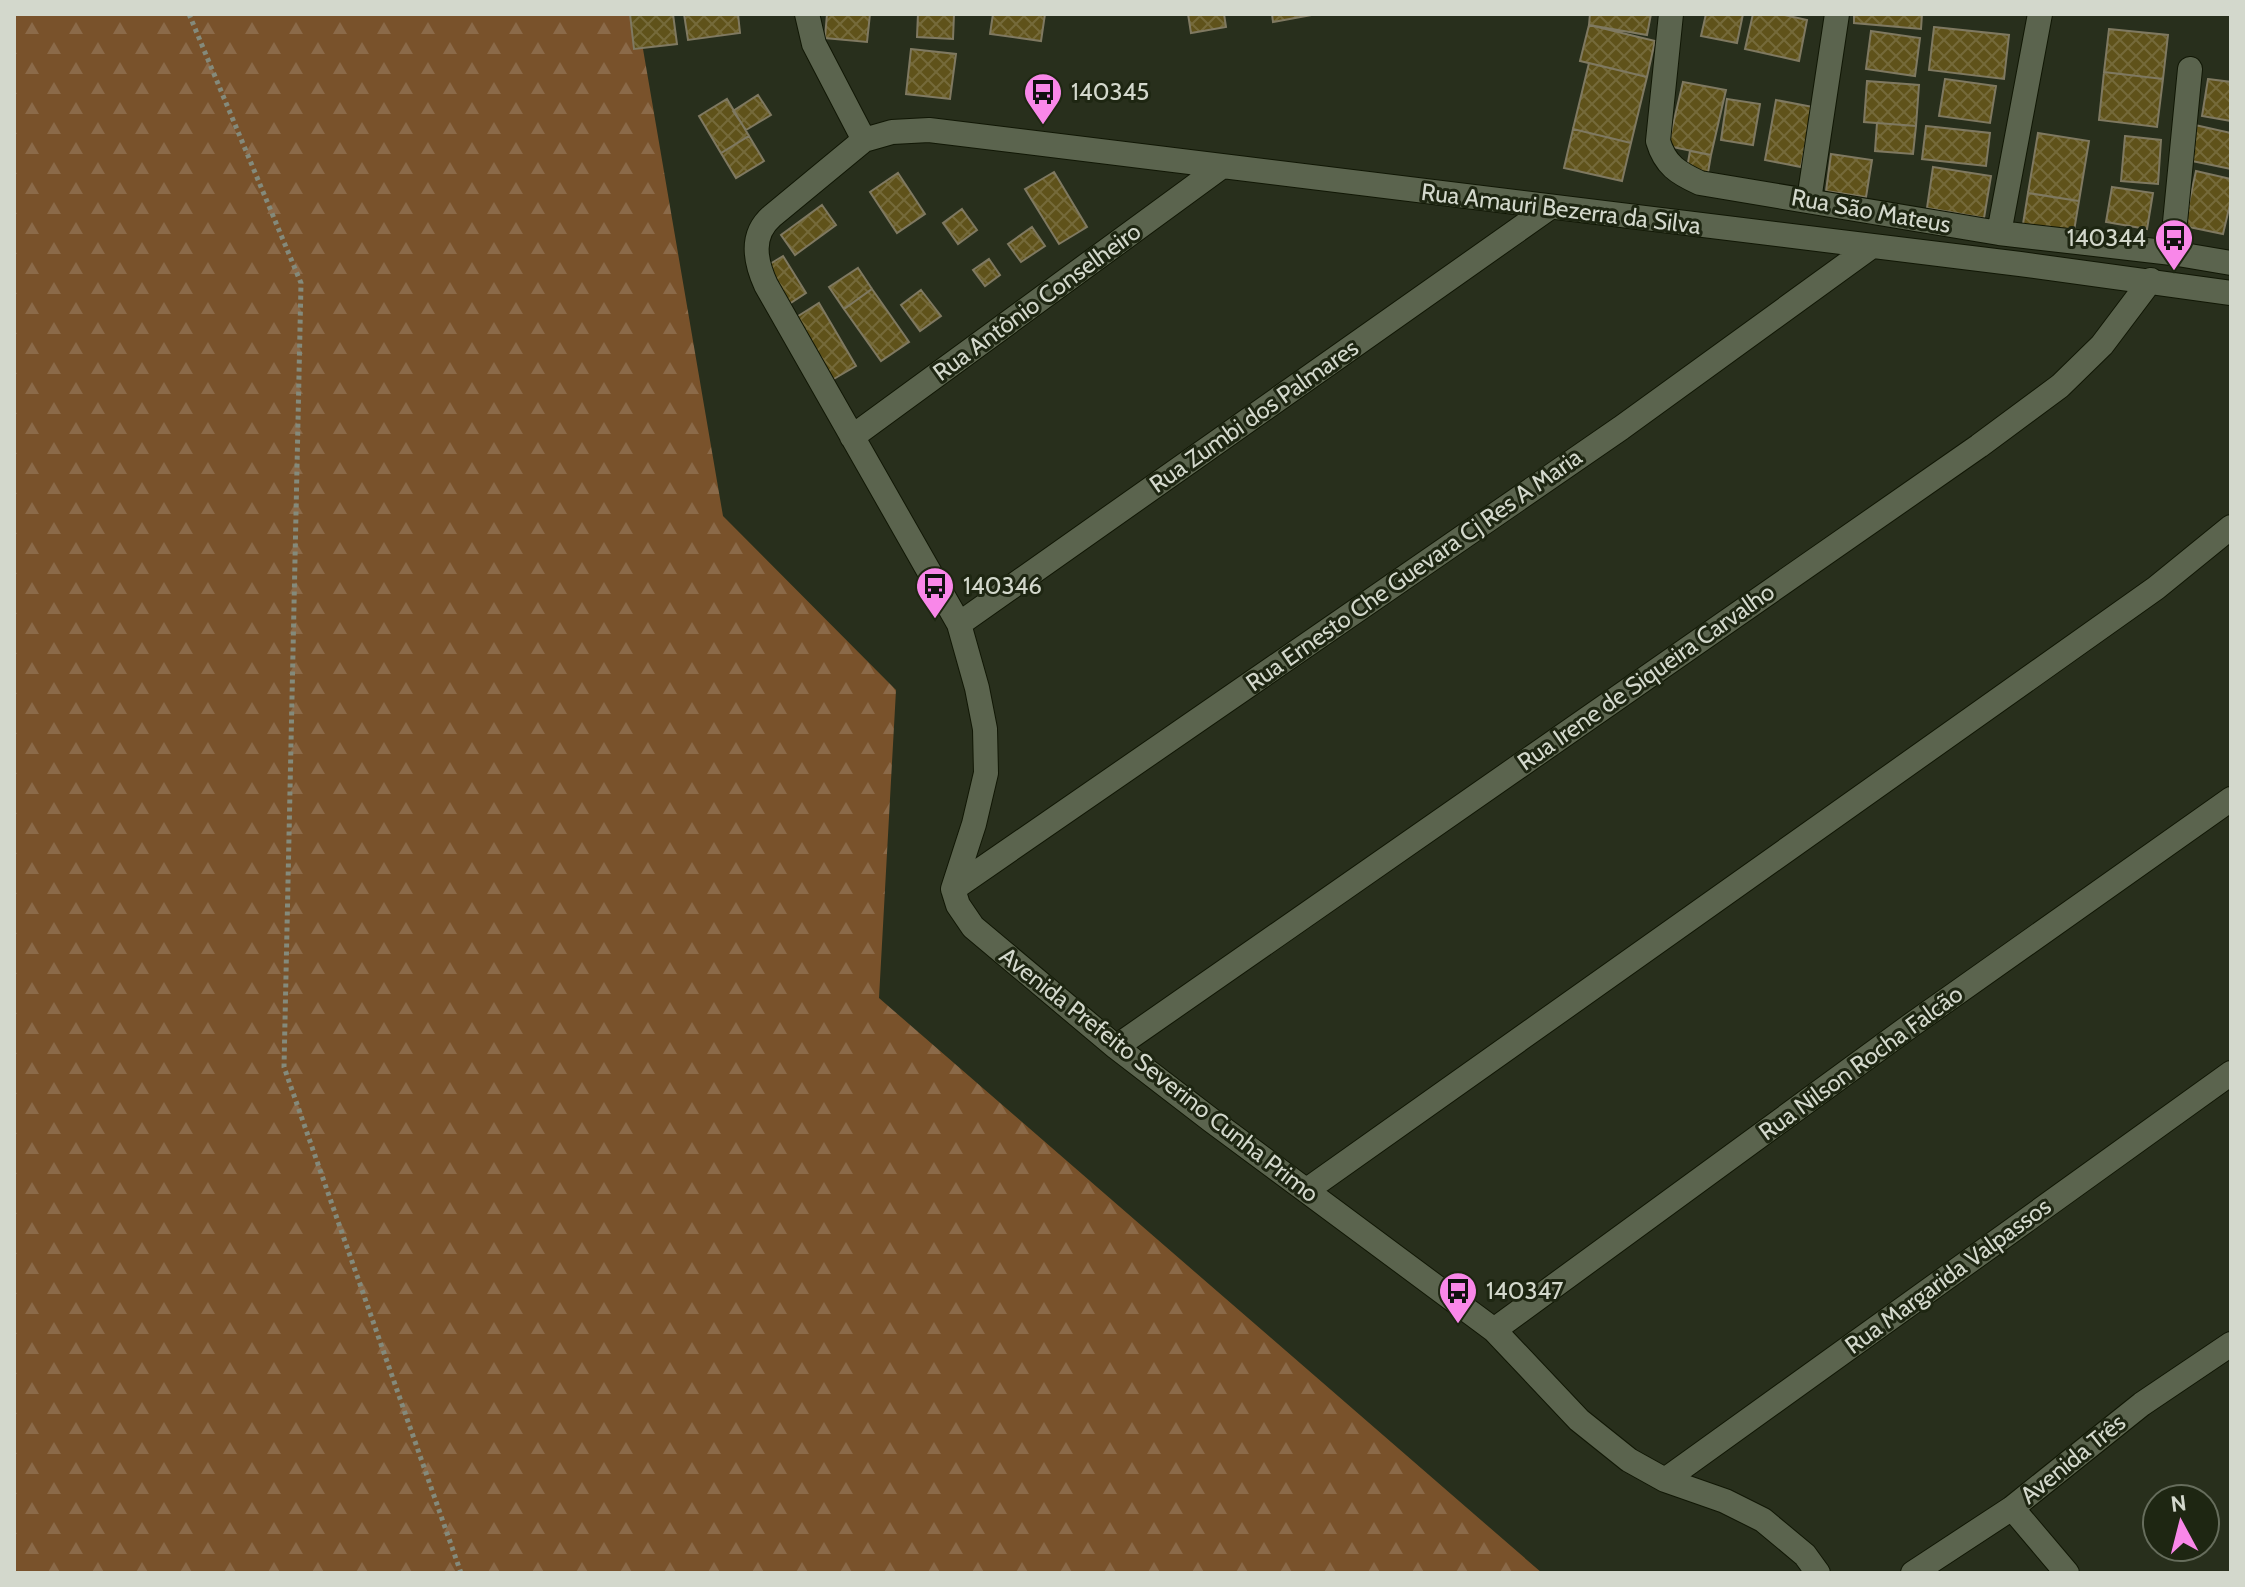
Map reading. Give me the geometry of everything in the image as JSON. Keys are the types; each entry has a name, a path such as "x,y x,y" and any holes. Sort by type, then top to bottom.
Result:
{"street":[{"path":"807,14 814,44 864,140 764,223 759,230 756,255 766,285 959,624 985,729 986,773 974,824 953,889"},
{"name":"Rua São Mateus","path":"1671,14 1658,141 1662,155 1670,166 1700,183 1999,233 2231,263"},
{"path":"1809,200 1837,14"},
{"path":"1999,233 2040,14"},
{"path":"2172,253 2190,69"},
{"name":"Rua Amauri Bezerra da Silva","path":"864,140 892,132 929,130 2151,280 2231,293"},
{"name":"Rua Antônio Conselheiro","path":"852,437 1221,167"},
{"name":"Rua Zumbi dos Palmares","path":"959,624 1549,208"},
{"name":"Rua Ernesto Che Guevara Cj Res A Maria","path":"953,889 1621,428 1872,246"},
{"name":"Rua Irene de Siqueira Carvalho","path":"1116,1047 2002,429 2060,386 2102,345 2151,280"},
{"path":"1307,1190 2130,607 2231,527"},
{"name":"Rua Nilson Rocha Falcão","path":"1494,1330 1910,1026 2231,799"},
{"name":"Avenida Prefeito Severino Cunha Primo","path":"953,889 958,905 973,927 989,942 1116,1047 1211,1120 1494,1330 1579,1420 1629,1460 1665,1480 1725,1501 1763,1520 1805,1555 1818,1573"},
{"name":"Rua Margarida Valpassos","path":"1665,1480 2231,1073"},
{"name":"Avenida Três","path":"1913,1573 2012,1508 2142,1404 2231,1344"},
{"path":"2012,1508 2067,1573"}],"path":[{"path":"189,14 301,283 284,1067 461,1573"}],"green space":[{"path":"14,14 637,14 723,516 896,690 879,998 1542,1573 14,1573"}],"building":[{"path":"630,14 673,14 677,44 634,49"},
{"path":"684,14 738,14 740,33 688,40"},
{"path":"827,14 870,14 867,42 825,38"},
{"path":"918,14 954,14 953,39 917,37"},
{"path":"993,14 1045,14 1041,41 990,34"},
{"path":"1188,14 1224,14 1226,27 1191,33"},
{"path":"1272,14 1317,14 1273,22"},
{"path":"1590,14 1651,14 1647,35 1589,25"},
{"path":"1706,14 1743,14 1737,43 1701,36"},
{"path":"1753,14 1780,14 1807,20 1799,61 1745,49"},
{"path":"1854,14 1922,14 1921,29 1854,23"},
{"path":"1589,25 1655,41 1647,77 1580,61"},
{"path":"1934,27 2009,35 2004,79 1929,70"},
{"path":"2109,29 2168,35 2163,79 2104,72"},
{"path":"1871,31 1920,38 1915,76 1866,69"},
{"path":"911,49 956,54 950,99 906,94"},
{"path":"1589,63 1647,77 1631,143 1573,129"},
{"path":"2104,72 2163,79 2157,127 2099,120"},
{"path":"1945,79 1996,86 1990,123 1939,116"},
{"path":"2208,79 2231,82 2231,121 2202,116"},
{"path":"1867,81 1919,85 1916,126 1864,122"},
{"path":"1683,82 1726,90 1711,155 1668,146"},
{"path":"758,95 771,115 746,130 733,111"},
{"path":"727,99 749,136 721,153 699,116"},
{"path":"1727,99 1760,104 1753,145 1721,140"},
{"path":"1776,100 1813,107 1801,167 1765,160"},
{"path":"1877,123 1916,126 1913,154 1875,151"},
{"path":"2195,125 2231,133 2231,169 2187,160"},
{"path":"1926,126 1990,133 1986,166 1922,159"},
{"path":"1573,129 1631,143 1622,181 1564,168"},
{"path":"2038,133 2089,141 2079,201 2028,193"},
{"path":"749,136 764,161 736,178 721,153"},
{"path":"2125,136 2161,140 2158,184 2121,181"},
{"path":"1690,151 1711,155 1707,178 1686,174"},
{"path":"1831,154 1872,160 1866,197 1826,191"},
{"path":"1933,167 1991,176 1984,218 1927,208"},
{"path":"2196,171 2231,179 2231,200 2223,234 2184,226"},
{"path":"1054,172 1087,227 1059,244 1025,189"},
{"path":"898,173 925,214 897,233 870,192"},
{"path":"2112,187 2153,193 2147,229 2106,222"},
{"path":"2028,193 2079,201 2074,231 2023,224"},
{"path":"822,205 836,225 795,255 781,235"},
{"path":"962,209 977,230 958,244 943,223"},
{"path":"1032,227 1045,246 1021,262 1008,244"},
{"path":"783,256 806,293 789,304 765,267"},
{"path":"989,259 1000,275 985,286 973,270"},
{"path":"858,268 872,289 844,309 829,287"},
{"path":"872,289 909,342 881,361 844,309"},
{"path":"921,290 941,316 920,331 901,305"},
{"path":"819,303 856,366 832,380 795,318"}],"place":[{"name":"140345","path":"1043,126"},
{"name":"140344","path":"2174,272"},
{"name":"140346","path":"935,620"},
{"name":"140347","path":"1458,1325"}]}
